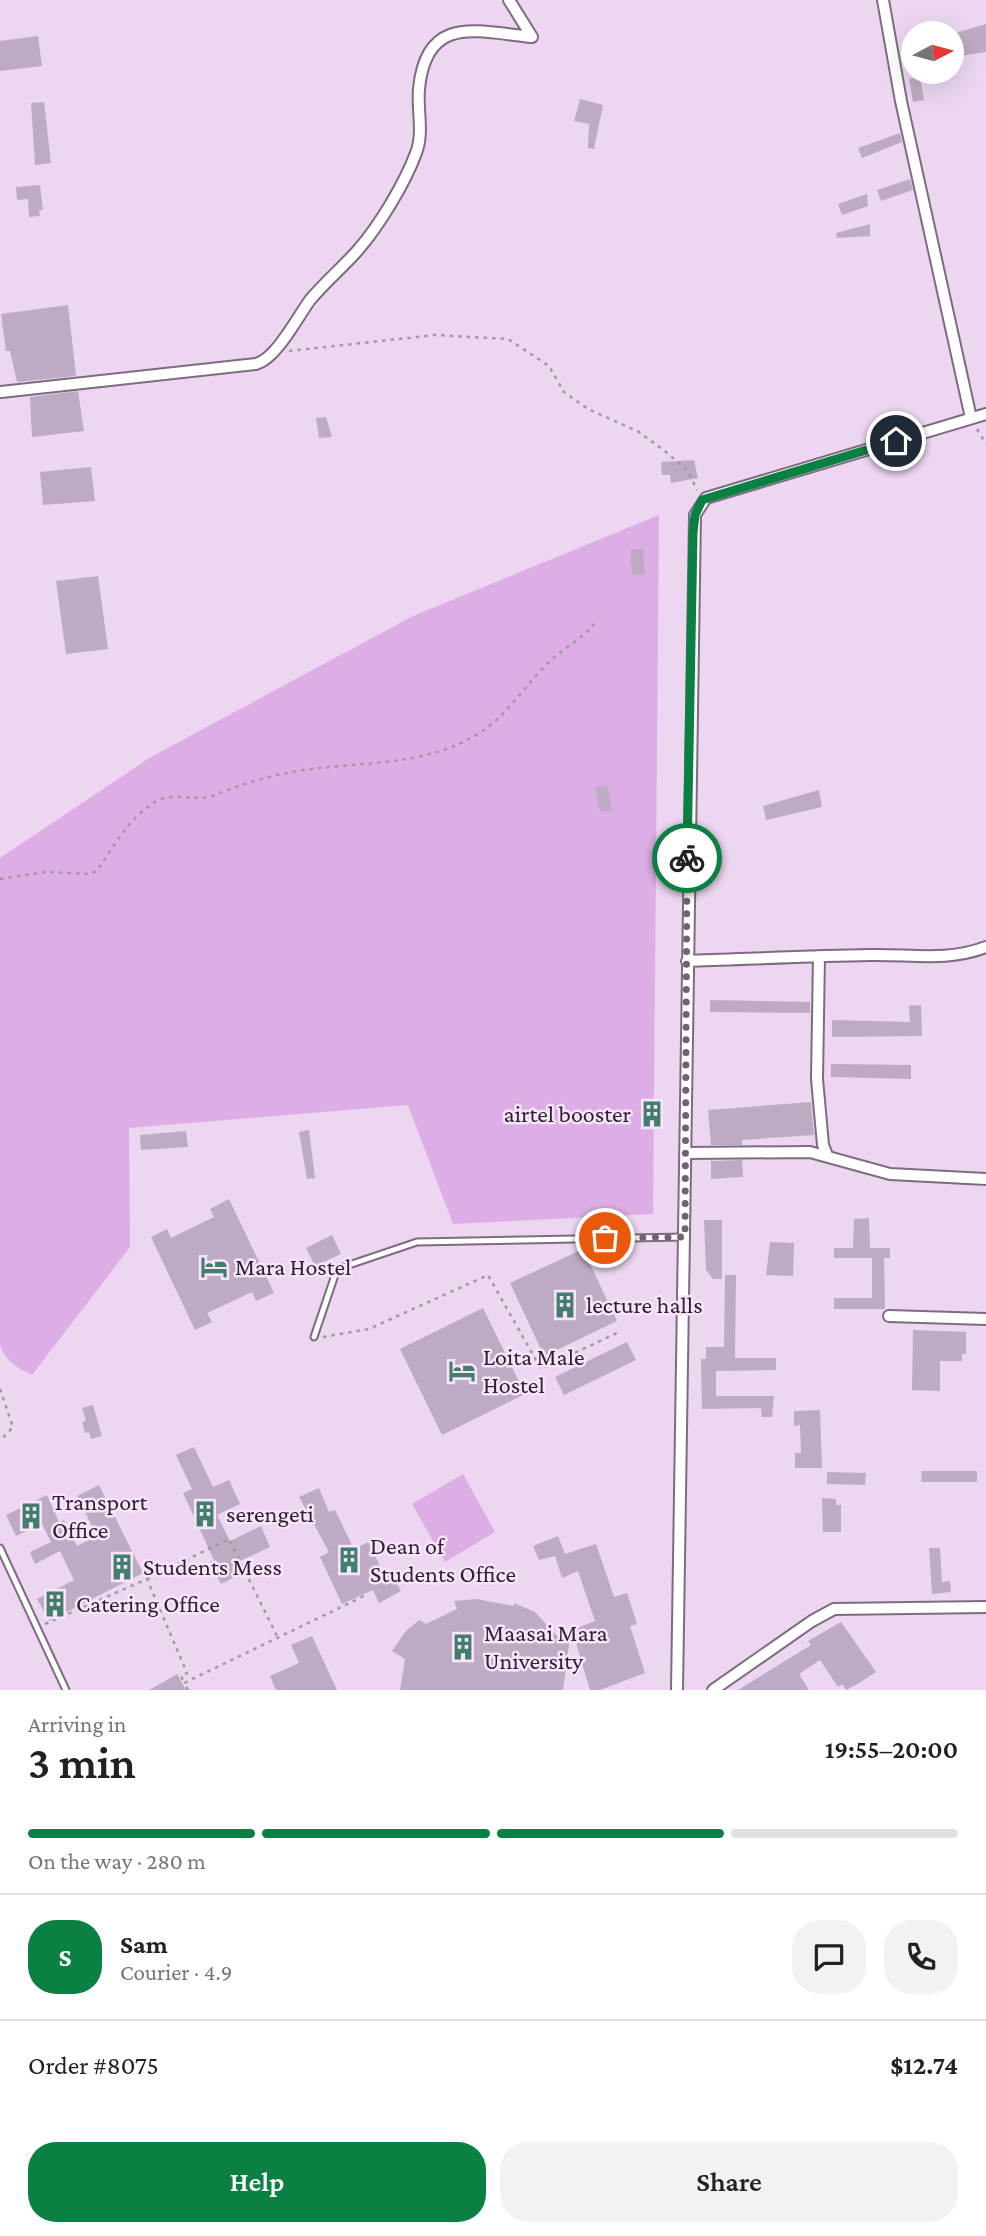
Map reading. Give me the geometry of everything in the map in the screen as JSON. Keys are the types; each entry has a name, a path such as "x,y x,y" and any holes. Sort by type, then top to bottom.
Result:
{"street":[{"path":"1,393 256,365 269,358 312,298 361,247 402,182 417,151 419,90 425,61 439,43 454,31 477,29 532,37 509,0"},
{"path":"883,0 901,101 971,418"},
{"path":"677,1690 695,515 702,500 986,414"},
{"path":"687,961 890,955 928,958 966,955 986,947"},
{"path":"819,956 817,1079 823,1145 827,1155"},
{"path":"687,1153 810,1152 890,1174 986,1179"},
{"path":"889,1316 986,1319"},
{"path":"713,1690 812,1620 834,1609 853,1606 986,1607"}],"lane":[{"path":"314,1337 337,1269 417,1242 685,1237"},
{"path":"0,1548 66,1690"}],"path":[{"path":"269,358 287,351 435,335 508,339 549,366 564,392 588,409 639,432 674,458 690,473 702,500"},
{"path":"971,418 986,444"},
{"path":"0,878 26,873 90,874 97,871 125,828 157,801 184,796 208,797 231,786 267,777 304,770 413,759 449,749 492,724 551,660 575,645 597,620"},
{"path":"314,1337 332,1337 369,1329 488,1275 541,1369 621,1331"},
{"path":"0,1389 13,1427 0,1440"},
{"path":"36,1628 229,1539 278,1638"},
{"path":"147,1579 187,1673 181,1676 188,1690"},
{"path":"184,1683 363,1596"}],"shaded area":[{"path":"659,515 653,1214 453,1224 408,1105 129,1128 130,1247 32,1375 17,1367 5,1355 0,1345 0,858 151,757 413,616"},
{"path":"463,1474 495,1532 445,1562 412,1504"}],"building":[{"path":"986,24 986,52 964,55 964,31"},
{"path":"38,36 42,66 0,71 0,41"},
{"path":"910,84 921,84 924,100 913,102"},
{"path":"580,99 603,105 594,149 588,148 589,124 574,121"},
{"path":"44,102 51,163 35,165 31,103"},
{"path":"900,133 902,142 862,158 858,148"},
{"path":"910,179 913,190 881,201 877,190"},
{"path":"40,185 43,210 39,210 40,216 29,217 28,199 17,200 16,187"},
{"path":"867,194 868,206 842,215 838,204"},
{"path":"870,224 870,236 837,238 836,233"},
{"path":"68,305 76,376 17,382 10,351 6,351 1,314"},
{"path":"78,391 84,431 32,437 30,397"},
{"path":"326,417 332,437 319,438 316,418"},
{"path":"694,460 698,478 671,483 670,475 662,475 661,462"},
{"path":"91,467 95,501 43,505 40,472"},
{"path":"643,549 645,574 632,575 630,550"},
{"path":"98,576 108,649 66,654 56,581"},
{"path":"607,785 612,810 600,812 595,787"},
{"path":"819,790 822,807 766,820 763,806"},
{"path":"710,1000 810,1002 810,1013 710,1012"},
{"path":"921,1005 922,1036 832,1037 832,1020 910,1022 909,1006"},
{"path":"831,1064 911,1065 911,1079 831,1077"},
{"path":"811,1102 814,1135 742,1140 742,1145 711,1145 708,1110"},
{"path":"309,1130 315,1178 307,1179 299,1132"},
{"path":"186,1131 188,1147 141,1150 140,1135"},
{"path":"742,1160 743,1177 711,1179 711,1161"},
{"name":"Mara Hostel","path":"229,1199 274,1293 256,1301 252,1292 207,1313 212,1322 195,1330 151,1237 167,1229 171,1238 214,1217 210,1209"},
{"path":"869,1218 870,1248 890,1248 890,1258 884,1258 885,1309 834,1309 834,1298 872,1298 872,1258 834,1258 834,1248 853,1248 854,1219"},
{"path":"704,1220 722,1220 722,1279 713,1279 706,1270"},
{"path":"332,1235 341,1254 315,1266 306,1248"},
{"path":"770,1242 794,1243 793,1276 766,1275"},
{"path":"583,1249 617,1321 544,1356 510,1283"},
{"path":"725,1275 736,1275 735,1358 776,1358 776,1370 716,1371 716,1396 774,1396 772,1417 762,1417 761,1408 702,1409 701,1359 706,1359 706,1347 724,1347"},
{"name":"Loita Male Hostel","path":"483,1308 525,1394 442,1435 400,1349"},
{"path":"913,1330 966,1332 966,1354 962,1354 962,1361 940,1361 940,1391 912,1390"},
{"path":"627,1342 636,1360 564,1395 555,1377"},
{"path":"93,1405 102,1436 91,1439 89,1432 85,1433 82,1422 86,1421 82,1408"},
{"path":"820,1410 822,1468 795,1468 795,1453 801,1453 800,1425 794,1426 794,1411"},
{"path":"194,1447 213,1487 229,1480 240,1504 217,1515 230,1541 261,1526 270,1547 236,1563 241,1574 221,1584 210,1562 214,1560 183,1493 192,1489 176,1455"},
{"path":"922,1471 977,1471 977,1482 921,1482"},
{"path":"827,1472 866,1473 865,1485 827,1484"},
{"path":"99,1485 143,1573 49,1621 37,1599 74,1580 60,1551 35,1564 30,1552 51,1542 42,1524 16,1536 6,1515 47,1495 59,1522 64,1520 77,1546 97,1536 77,1496"},
{"name":"Dean of Students Office","path":"319,1488 329,1512 335,1510 354,1549 368,1542 384,1574 390,1571 401,1591 379,1603 373,1590 342,1604 320,1557 329,1552 299,1497"},
{"path":"822,1498 836,1499 836,1505 841,1505 841,1532 823,1532"},
{"path":"558,1536 565,1554 596,1544 614,1597 627,1593 637,1624 630,1626 645,1673 600,1690 590,1690 572,1630 595,1621 578,1571 562,1578 555,1556 539,1560 533,1546"},
{"path":"929,1548 940,1548 942,1582 950,1581 951,1592 932,1594"},
{"name":"Maasai Mara University","path":"476,1599 514,1606 514,1603 535,1612 557,1636 571,1630 563,1690 400,1690 405,1659 392,1651 405,1632 419,1620 426,1624 457,1609 454,1601"},
{"path":"841,1622 876,1672 846,1690 842,1684 838,1687 820,1660 799,1674 809,1690 738,1690 811,1645 808,1641"},
{"path":"312,1636 337,1690 276,1690 270,1676 299,1663 291,1645"},
{"path":"177,1674 186,1690 149,1690 167,1680"}],"way so far":[{"path":"605,1238 685,1237 687,858"}],"place":[{"name":"airtel booster","path":"652,1114"},
{"name":"Mara Hostel","path":"214,1267"},
{"name":"lecture halls","path":"565,1305"},
{"name":"Loita Male Hostel","path":"462,1371"},
{"name":"serengeti","path":"205,1514"},
{"name":"Transport Office","path":"31,1516"},
{"name":"Dean of Students Office","path":"349,1560"},
{"name":"Students Mess","path":"122,1567"},
{"name":"Catering Office","path":"55,1604"},
{"name":"Maasai Mara University","path":"463,1647"}],"route":[{"path":"687,858 693,532 695,515 702,500 896,441"}]}
